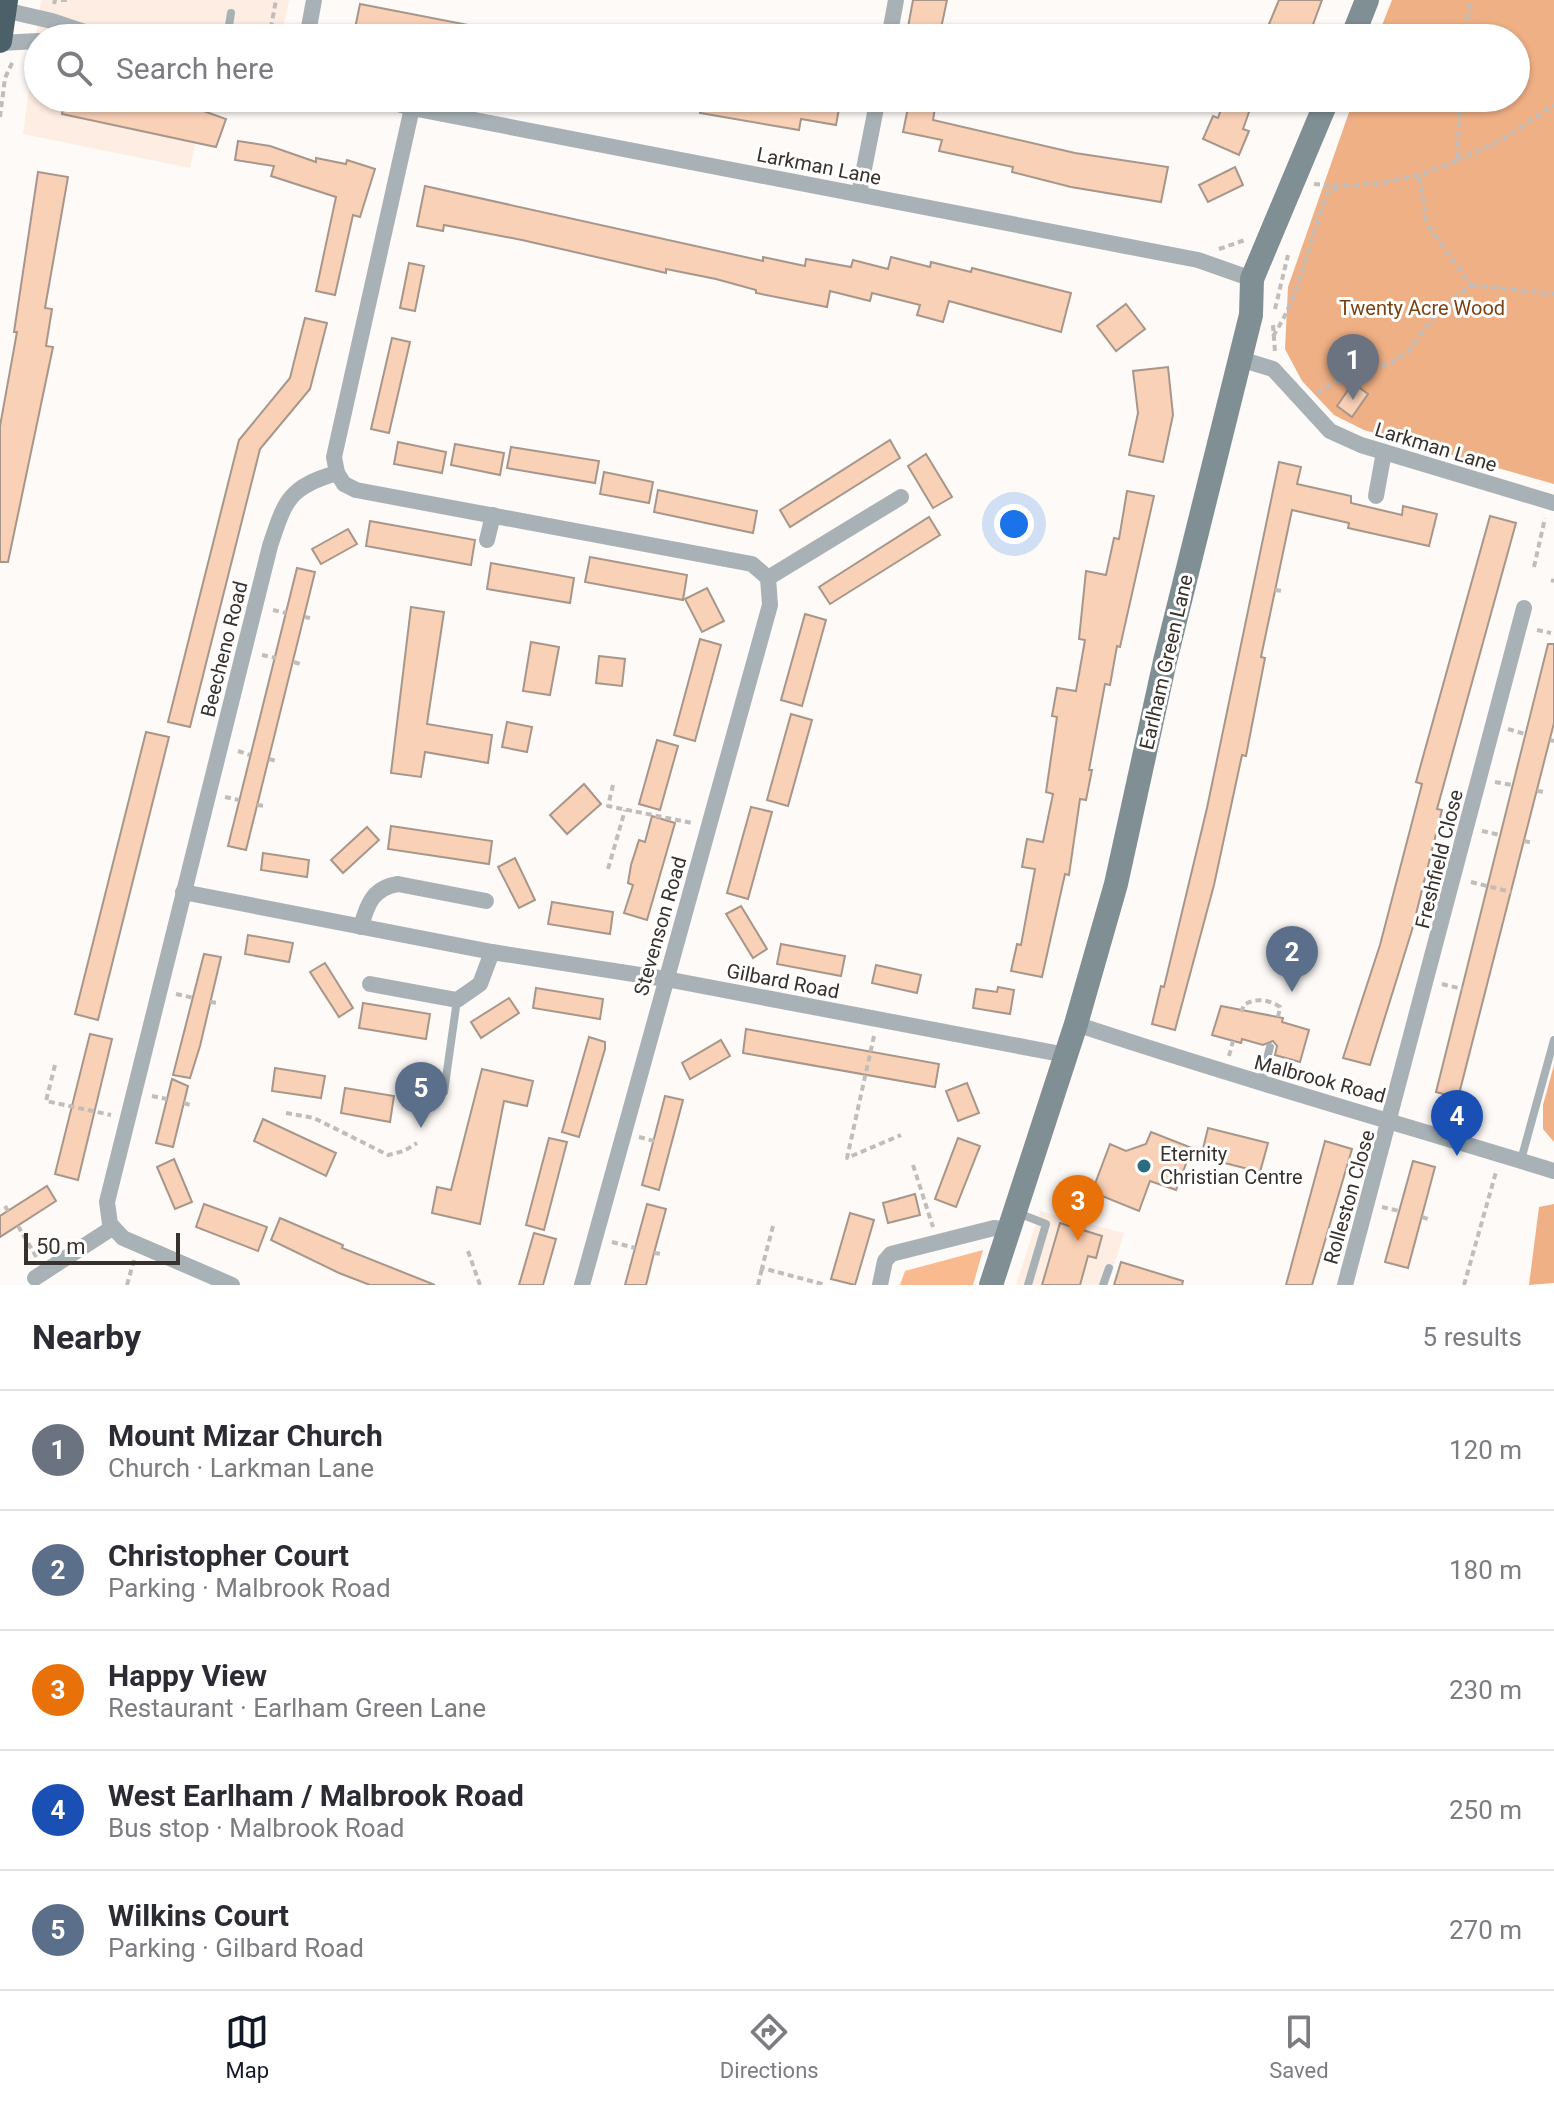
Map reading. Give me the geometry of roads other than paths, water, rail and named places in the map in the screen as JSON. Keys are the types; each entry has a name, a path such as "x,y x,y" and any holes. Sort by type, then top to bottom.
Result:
{"highway":[{"path":"4,6 7,46"}],"street":[{"path":"310,24 314,0"},
{"path":"892,24 896,0"},
{"path":"1358,24 1367,0"},
{"path":"4,6 60,24"},
{"path":"411,112 334,457 337,473 344,484 356,490 752,564 768,578 901,497"},
{"name":"Larkman Lane","path":"433,112 1198,260 1252,279"},
{"path":"859,194 875,112"},
{"name":"Earlham Green Lane","path":"991,1285 1076,1024 1116,884 1169,645 1251,315 1252,279 1322,112"},
{"name":"Larkman Lane","path":"1240,359 1273,369 1330,431 1384,452 1552,502"},
{"path":"1376,496 1384,452"},
{"name":"Beecheno Road","path":"112,1228 107,1202 284,502 299,488 337,473"},
{"path":"487,540 493,515"},
{"name":"Stevenson Road","path":"582,1285 770,605 768,578"},
{"name":"Freshfield Close","path":"1391,1119 1524,608"},
{"path":"361,927 375,892 386,886 398,884 486,901"},
{"name":"Gilbard Road","path":"183,892 492,952 666,979 1066,1055"},
{"path":"370,984 457,1000 480,984 492,952"},
{"name":"Malbrook Road","path":"1076,1024 1260,1085 1391,1119 1554,1171"},
{"name":"Rolleston Close","path":"1345,1285 1391,1119"},
{"path":"880,1285 885,1261 891,1254 939,1244 1011,1220"},
{"path":"35,1278 112,1228 140,1247 232,1285"}],"lane":[{"path":"229,24 231,13"},
{"path":"444,1092 457,1000"},
{"path":"1521,1161 1554,1040"},
{"path":"1260,1085 1270,1047"},
{"path":"1011,1220 1046,1224 1028,1285"},
{"path":"1103,1285 1109,1268"}],"place":[{"name":"Mount Mizar Church","path":"1353,400"},
{"name":"Christopher Court","path":"1292,992"},
{"name":"Wilkins Court","path":"421,1128"},
{"name":"West Earlham / Malbrook Road","path":"1457,1156"},
{"name":"Eternity Christian Centre","path":"1144,1166"},
{"name":"Happy View","path":"1078,1241"}],"park label":[{"name":"Twenty Acre Wood","path":"1422,308"}]}
